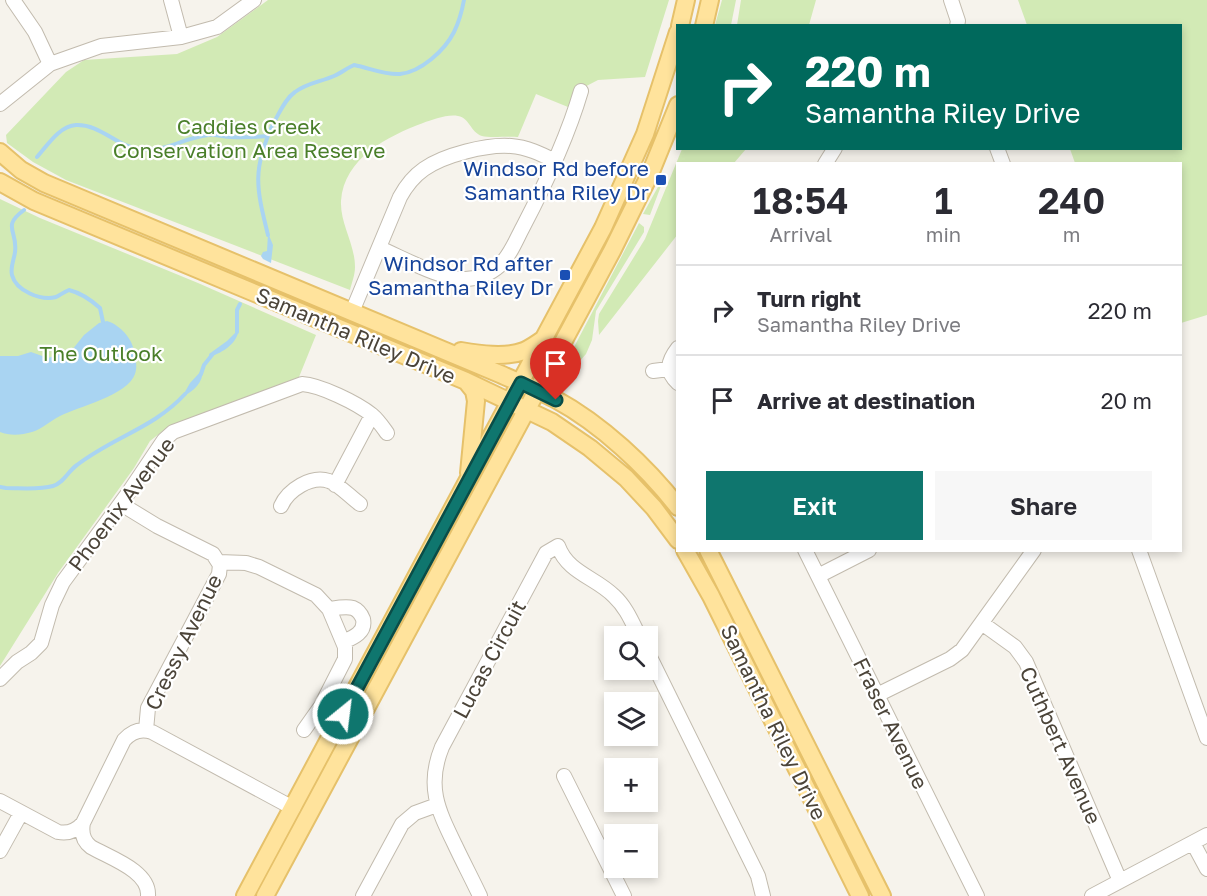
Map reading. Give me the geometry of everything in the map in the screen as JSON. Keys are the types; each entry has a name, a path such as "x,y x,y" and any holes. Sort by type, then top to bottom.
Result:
{"main road":[{"path":"680,24 686,0"},
{"path":"705,24 711,0"},
{"path":"245,896 603,228 634,160 655,106 676,38"},
{"path":"265,896 528,410 641,194 676,110"},
{"name":"Samantha Riley Drive","path":"0,153 21,170 44,183 439,348 556,400 620,446 676,505"},
{"name":"Samantha Riley Drive","path":"4,184 34,201 466,381 528,410 571,434 607,461 647,500 676,537"},
{"path":"439,348 478,353 511,353 527,350 546,338"},
{"path":"466,381 474,392 476,408 467,485"},
{"name":"Samantha Riley Drive","path":"686,552 711,596 860,896"},
{"name":"Samantha Riley Drive","path":"709,552 882,896"}],"street":[{"path":"13,0 35,32 50,64"},
{"path":"171,0 180,37"},
{"path":"0,104 50,64 101,46 180,37 217,27 254,0"},
{"path":"951,0 957,24"},
{"path":"379,248 451,278 474,278 498,267 509,254 555,161 581,91"},
{"path":"352,312 404,190 417,174 431,165 497,146 527,149 555,161"},
{"path":"676,351 669,362 669,369 676,380"},
{"path":"653,371 669,369"},
{"name":"Phoenix Avenue","path":"0,679 41,643 52,605 63,582 121,504 164,440 173,432 295,385 308,384 372,415 387,433"},
{"path":"335,484 372,415"},
{"path":"281,506 292,489 313,481 324,480 335,484 360,504"},
{"name":"Cressy Avenue","path":"121,504 157,526 210,552 219,562 219,574 148,708 146,730"},
{"name":"Lucas Circuit","path":"480,896 437,805 434,776 442,747 549,549 558,546 563,557 574,569 613,594 634,626"},
{"name":"Fraser Avenue","path":"807,552 977,896"},
{"path":"818,576 865,552"},
{"path":"877,695 957,655 968,645 1032,552"},
{"path":"1140,552 1207,738"},
{"path":"219,562 246,563 259,567 316,595 329,609 343,642 345,659 321,706 304,730"},
{"path":"329,609 353,608 363,618 359,633 343,642"},
{"name":"Cuthbert Avenue","path":"983,624 1014,647 1026,662 1120,881"},
{"path":"658,673 758,876 763,896"},
{"path":"0,801 53,830 64,833 75,831 83,823 124,740 135,732 146,730 293,807"},
{"path":"564,776 624,896"},
{"path":"363,896 402,824 415,813 437,805"},
{"path":"0,851 21,813"},
{"path":"83,823 82,834 91,848 142,877 147,885 148,896"},
{"path":"1092,896 1207,836"},
{"path":"1193,843 1207,869"}],"green space":[{"name":"Caddies Creek Conservation Area Reserve","path":"268,0 669,0 645,77 598,80 573,93 568,107 536,94 518,137 482,136 462,117 449,116 410,128 382,142 359,161 350,172 341,201 355,267 350,290 66,180 33,162 7,143 6,135 66,72 84,60 177,54 217,37"},
{"path":"722,0 736,0 731,24 715,24"},
{"path":"741,0 816,0 809,24 737,24"},
{"path":"1018,0 1207,0 1207,315 1182,323 1182,162 1075,162 1070,150 1182,150 1182,24 1027,24"},
{"path":"682,150 745,150 735,162 677,162"},
{"path":"676,164 676,237 599,335 599,314 645,239"},
{"path":"659,185 661,186 650,215 643,214"},
{"name":"The Outlook","path":"0,199 316,335 299,377 164,430 150,441 134,468 58,573 0,666"},
{"path":"639,223 644,227 644,232 596,311 592,340 586,354 566,377 561,374 562,370"}],"water":[{"path":"268,233 273,245 271,263 261,256 267,251"},
{"path":"107,321 119,328 131,343 136,367 131,381 102,400 60,416 36,431 16,435 0,432 0,356 18,356 31,352 48,358 64,353 72,350 84,335 99,323"},
{"path":"239,329 232,343 210,357 209,354"},
{"path":"203,369 197,386 182,397 190,383"}],"waterway":[{"path":"268,235 259,191 259,166 267,138 288,98 304,87 334,76 354,65 394,74 408,72 424,65 450,39 459,20 464,0"},
{"path":"37,157 59,133 76,125 93,128 124,144 140,149 167,147 208,135 268,136"},
{"path":"24,210 12,225 15,252 11,269 14,281 30,294 43,298 56,297 69,290 81,295 100,308 103,322"},
{"path":"237,332 237,310 240,304"},
{"path":"201,374 204,365 212,355"},
{"path":"0,487 36,488 57,484 91,455 160,416 185,394"}],"place":[{"name":"Windsor Rd before Samantha Riley Dr","path":"661,180"},
{"name":"Windsor Rd after Samantha Riley Dr","path":"565,275"}],"route":[{"path":"343,714 521,383 556,400"}]}
